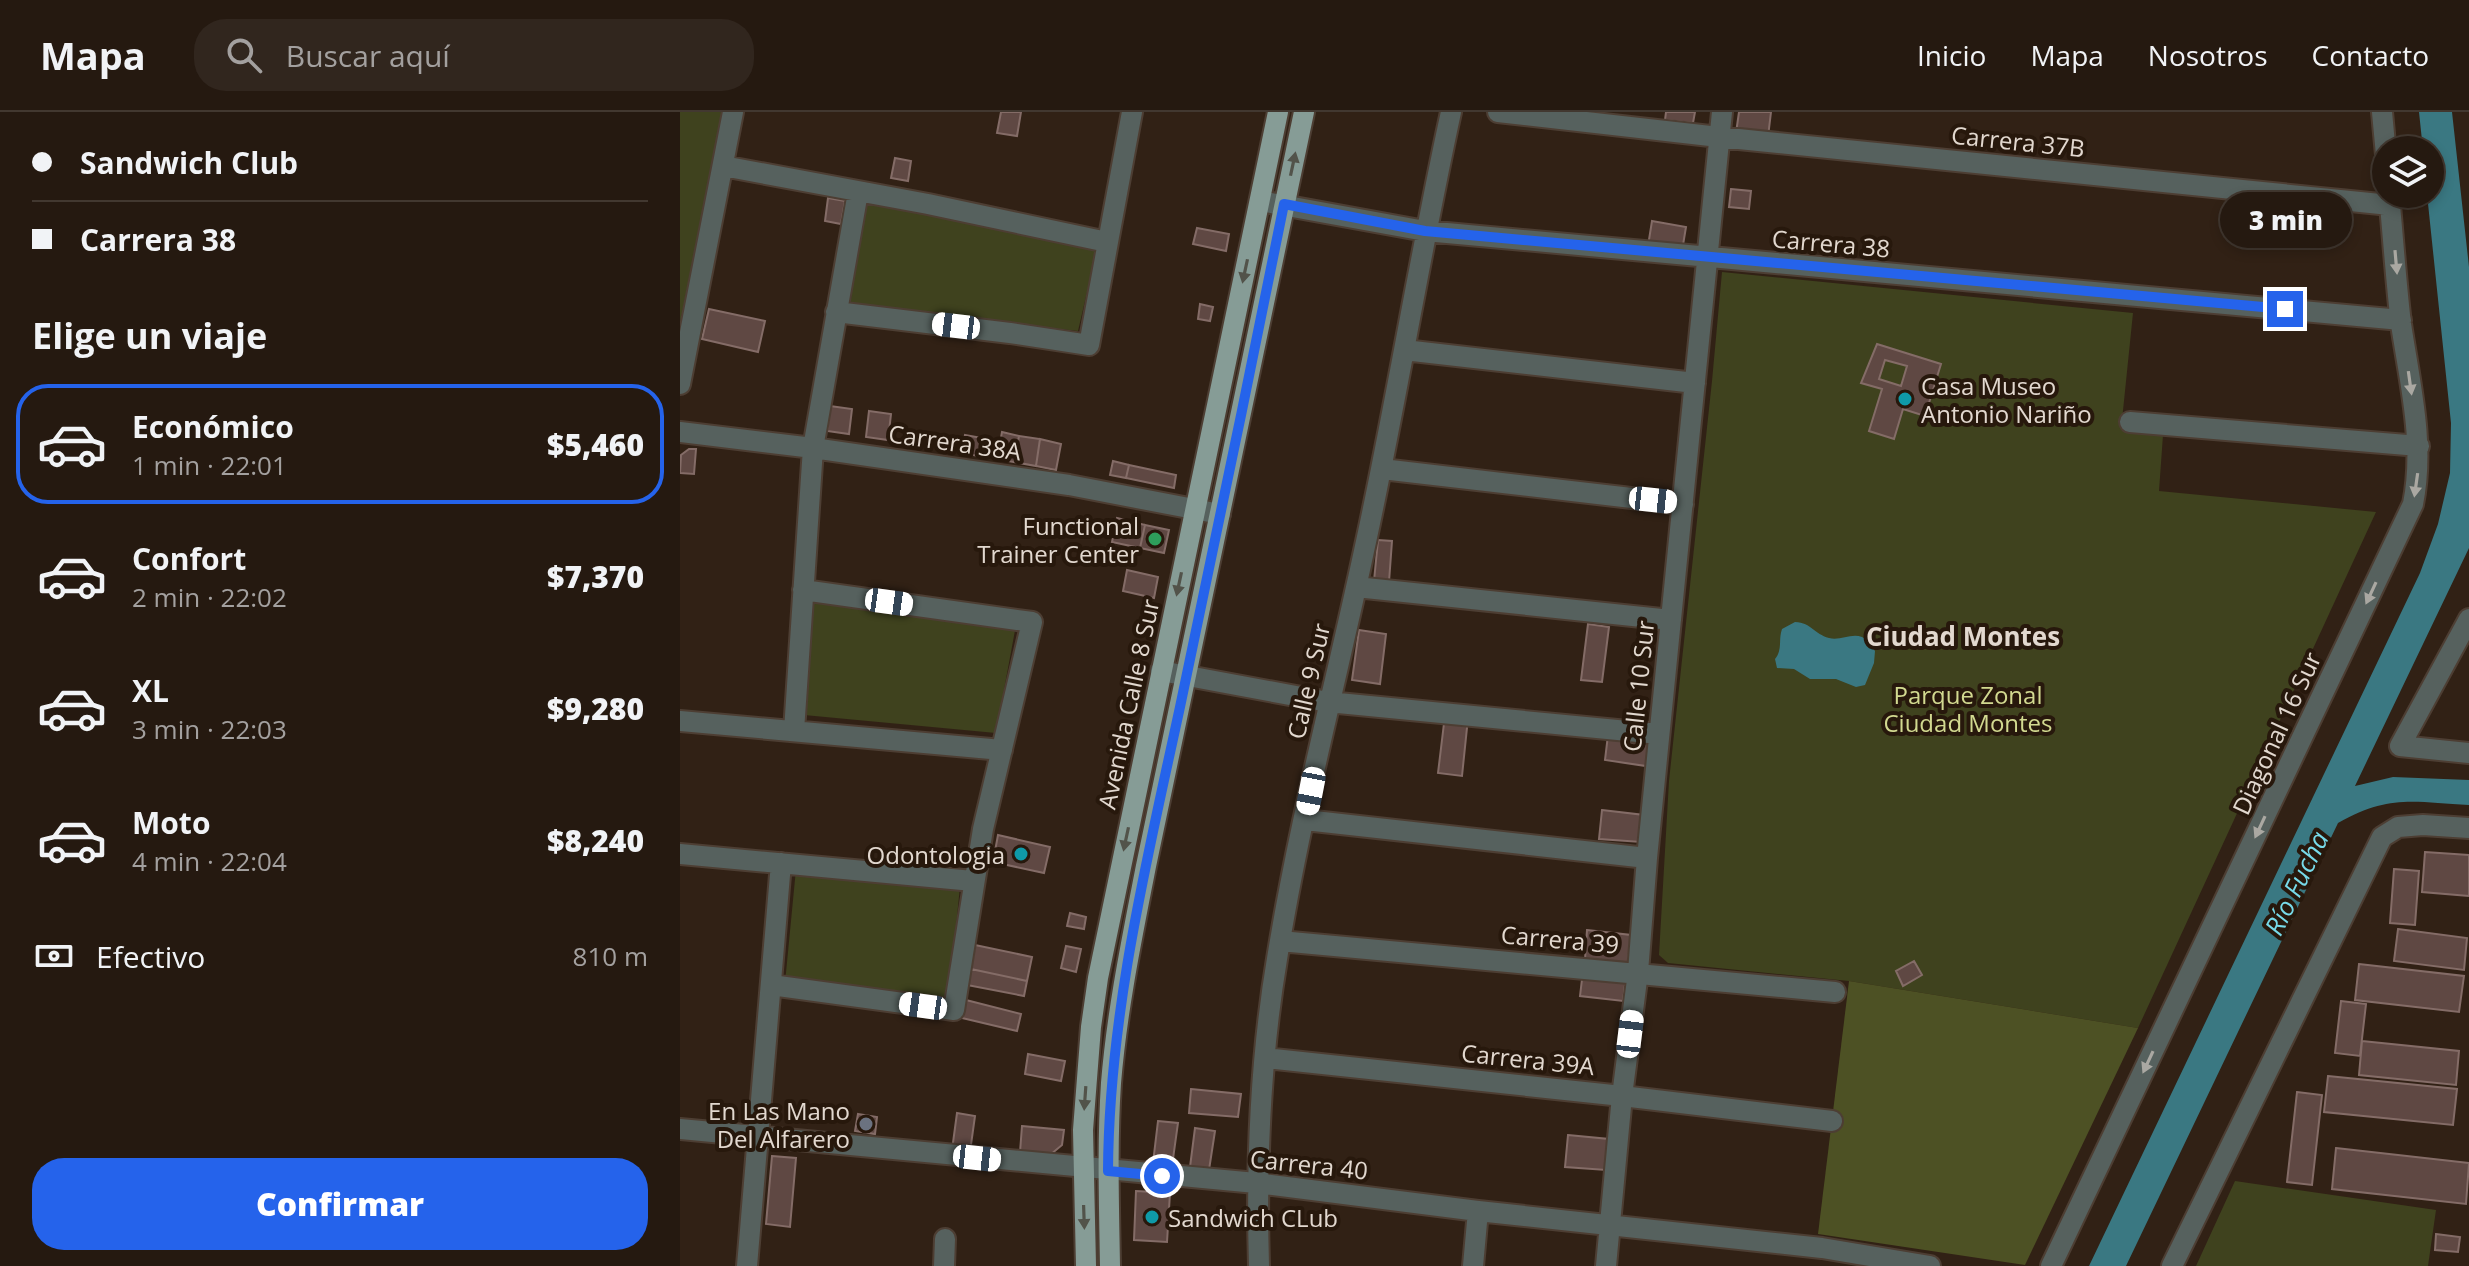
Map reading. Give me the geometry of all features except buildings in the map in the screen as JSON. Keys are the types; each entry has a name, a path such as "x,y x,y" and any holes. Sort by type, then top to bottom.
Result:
{"main road":[{"name":"Avenida Calle 8 Sur","path":"1086,1266 1083,1169 1086,1081 1098,978 1278,112"},
{"path":"1110,1266 1108,1171 1111,1079 1123,986 1304,112"}],"street":[{"path":"680,384 733,112"},
{"path":"836,312 1089,345 1132,112"},
{"name":"Calle 9 Sur","path":"1259,1266 1256,1183 1265,1058 1280,941 1328,702 1382,469 1425,231 1451,112"},
{"name":"Carrera 37B","path":"1498,112 1719,137 2372,197"},
{"name":"Calle 10 Sur","path":"1606,1266 1622,1096 1638,972 1722,112"},
{"path":"2382,112 2384,136"},
{"path":"723,166 1107,242"},
{"path":"794,731 813,448 858,192"},
{"name":"Carrera 38","path":"1260,201 1425,231 2401,320"},
{"name":"Diagonal 16 Sur","path":"2051,1266 2413,504 2419,446 2401,320 2391,208"},
{"path":"1404,350 1695,383"},
{"path":"2130,422 2419,446"},
{"name":"Carrera 38A","path":"680,432 1069,485 1220,514"},
{"path":"1382,469 1683,504"},
{"path":"1356,587 1671,620"},
{"path":"771,985 954,1010 973,881 1032,622 803,590"},
{"path":"2469,619 2400,746 2469,753"},
{"path":"1161,671 1328,702 1659,734"},
{"path":"680,721 1002,750"},
{"path":"1305,820 1647,858"},
{"path":"2172,1266 2382,837 2398,827 2469,828"},
{"path":"680,854 973,881"},
{"path":"747,1266 781,863"},
{"name":"Carrera 39","path":"1280,941 1835,992"},
{"name":"Carrera 39A","path":"1265,1058 1832,1121"},
{"name":"Carrera 40","path":"680,1129 1256,1183 1610,1226 1830,1258 1930,1266"},
{"path":"1473,1266 1478,1211"},
{"path":"944,1266 945,1239"}],"green space":[{"path":"680,112 723,112 680,323"},
{"path":"865,200 1097,249 1078,331 850,306"},
{"name":"Parque Zonal Ciudad Montes","path":"1722,272 2133,313 2121,430 2163,435 2159,491 2376,512 2138,1028 1849,981 1668,963 1659,955 1669,781"},
{"path":"814,600 1016,625 996,733 804,715"},
{"path":"796,869 960,886 949,1000 785,983"},
{"path":"1849,981 2138,1028 2025,1265 1818,1234"},
{"path":"2235,1181 2436,1210 2428,1266 2196,1266"}],"water":[{"name":"Río Fucha","path":"2419,112 2452,112 2469,267 2469,548 2355,786 2393,777 2469,780 2469,805 2387,804 2338,823 2126,1266 2089,1266 2420,573 2438,524 2450,473 2451,423 2428,208 2444,208 2444,136 2422,136"},
{"path":"1795,622 1805,624 1829,638 1858,636 1866,640 1875,651 1874,663 1865,685 1856,687 1836,679 1810,679 1794,669 1777,668 1775,659 1782,629"}],"place":[{"name":"Casa Museo Antonio Nariño","path":"1905,399"},
{"name":"Functional Trainer Center","path":"1155,539"},
{"name":"Odontologia","path":"1021,854"},
{"name":"En Las Mano Del Alfarero","path":"866,1124"},
{"name":"Sandwich CLub","path":"1152,1217"}],"district":[{"name":"Ciudad Montes","path":"1963,636"}],"route":[{"path":"1162,1176 1108,1171 1111,1079 1117,1029 1132,935 1284,204 1425,231 2285,309"}]}
